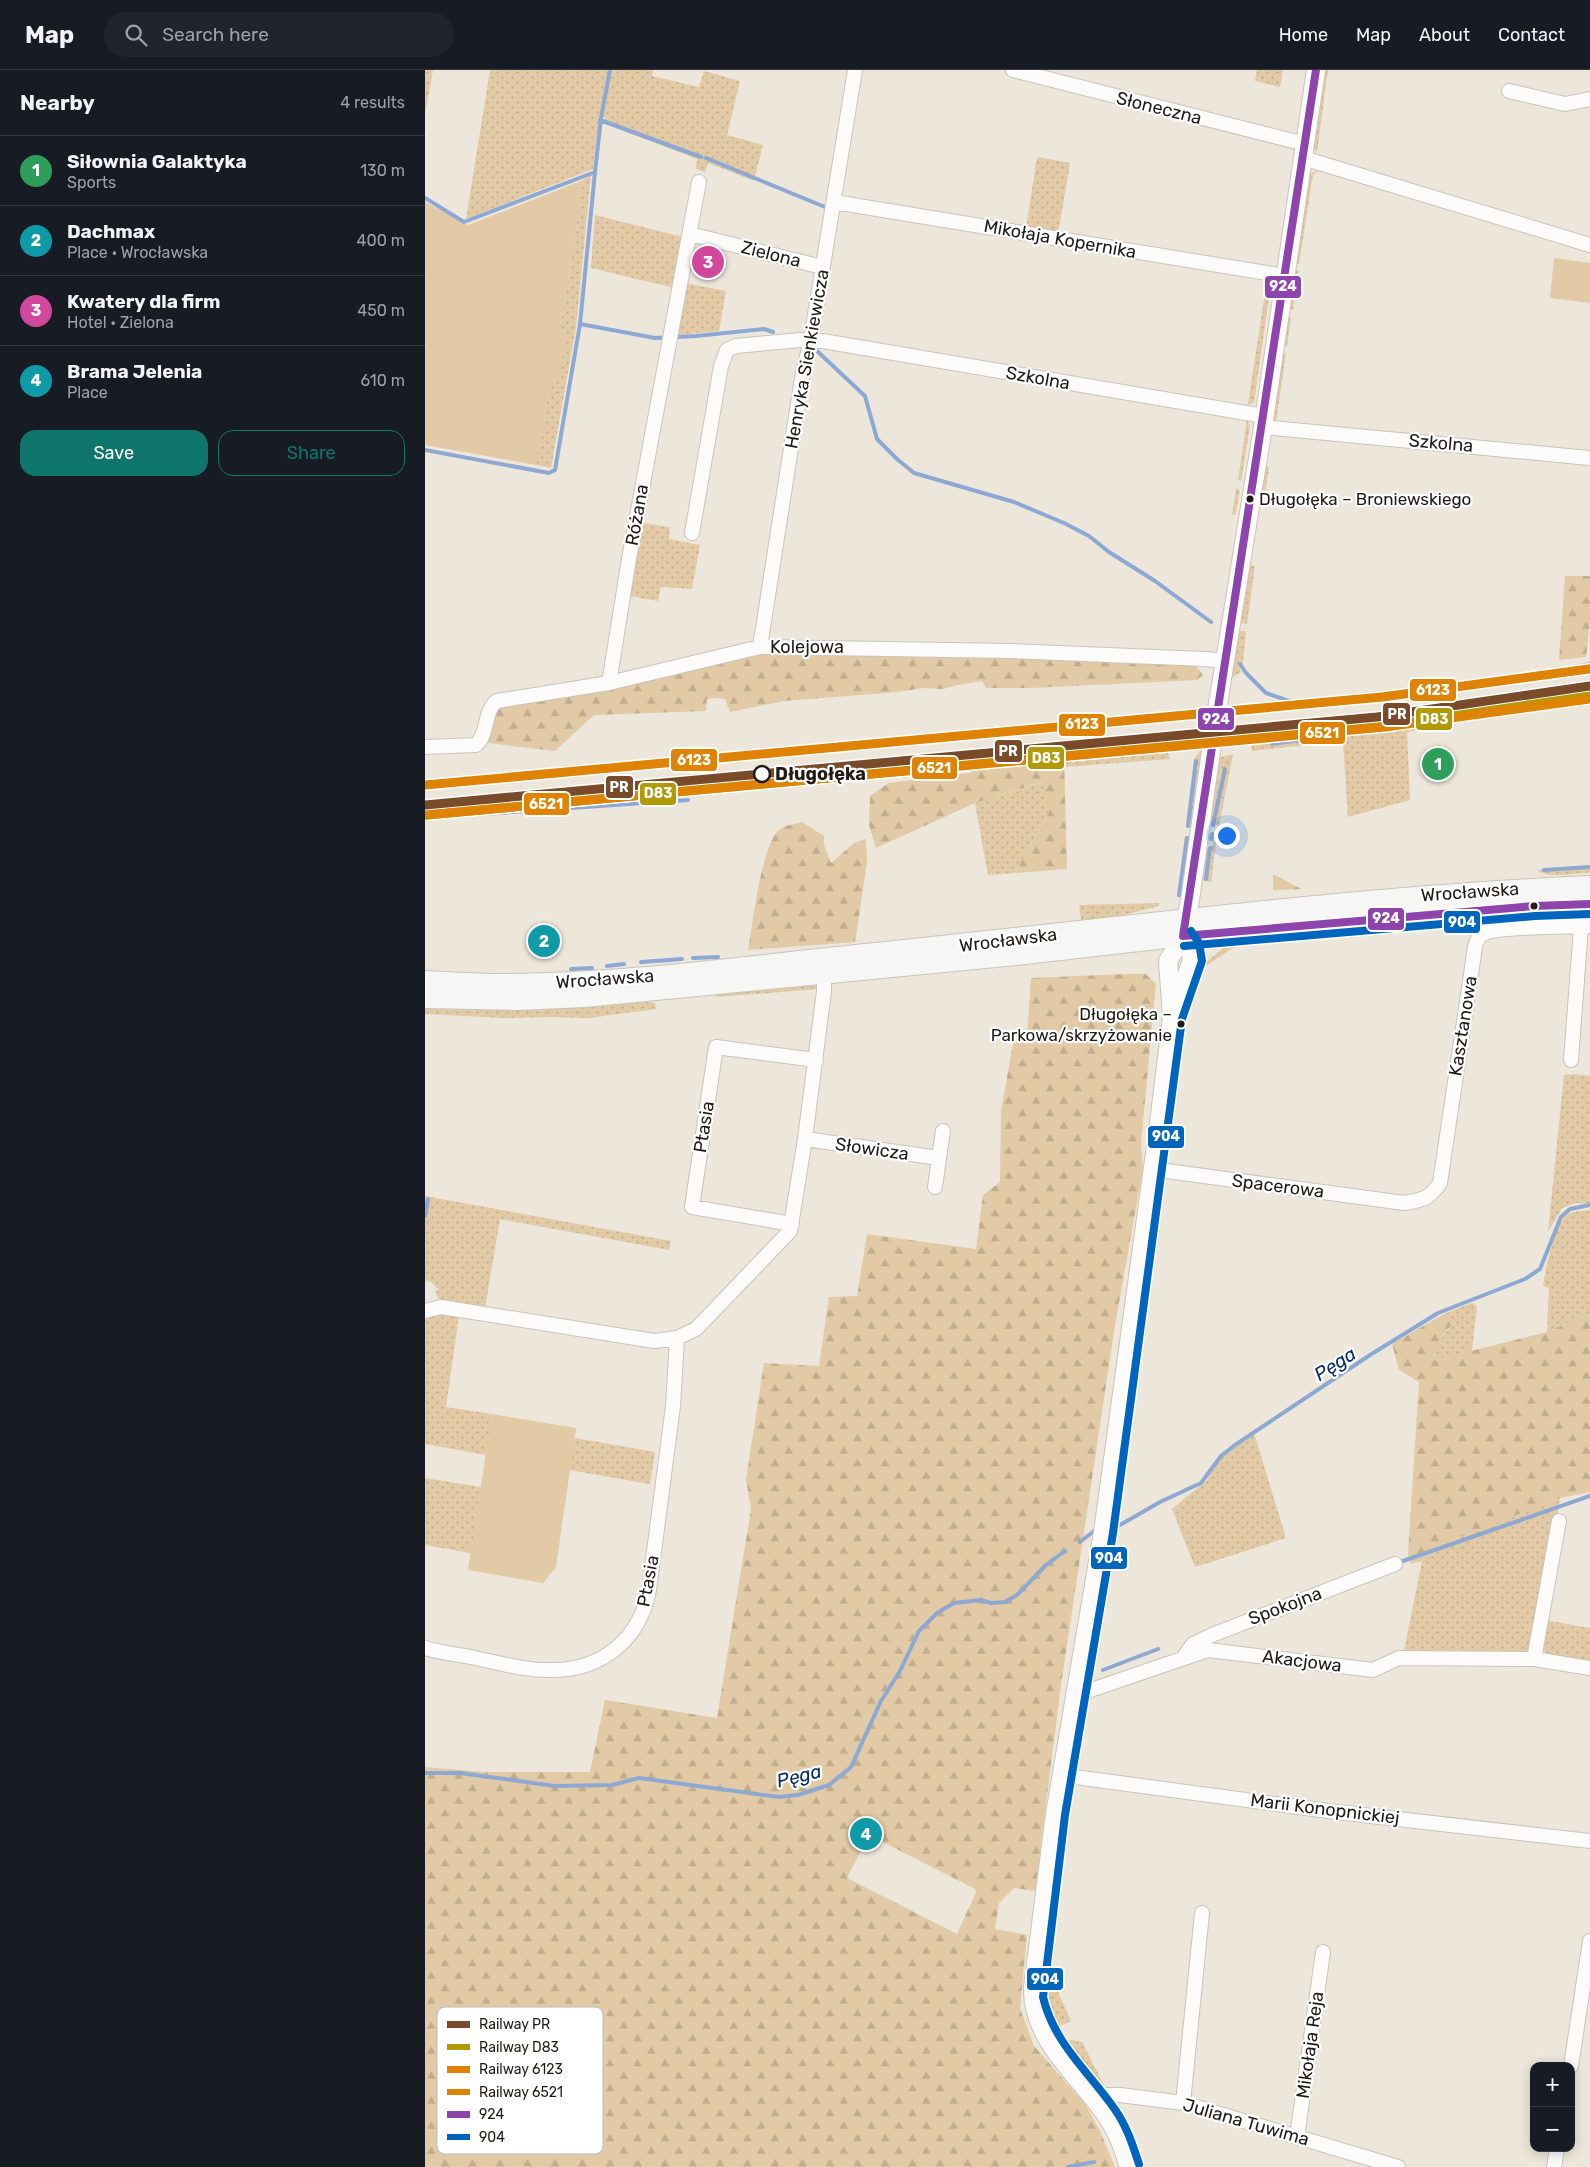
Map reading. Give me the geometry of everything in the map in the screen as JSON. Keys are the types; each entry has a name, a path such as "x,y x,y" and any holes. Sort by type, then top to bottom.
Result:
{"main road":[{"name":"Wrocławska","path":"425,998 519,1000 584,998 824,974 1391,898 1590,886"},
{"name":"Wrocławska","path":"425,981 499,984 551,983 690,973 953,946 1185,927 1590,904"}],"street":[{"name":"Henryka Sienkiewicza","path":"760,647 802,378 811,339 855,70"},
{"name":"Słoneczna","path":"1013,70 1304,151 1590,245"},
{"path":"1129,2167 1115,2130 1045,2034 1034,2007 1033,1997 1061,1776 1074,1694 1093,1600 1104,1526 1172,1017 1192,960 1185,927 1264,421 1316,70"},
{"path":"1509,91 1565,104 1590,99"},
{"path":"690,234 699,182"},
{"name":"Mikołaja Kopernika","path":"834,202 1285,276"},
{"name":"Zielona","path":"690,234 822,267"},
{"name":"Różana","path":"609,684 669,339 690,234"},
{"name":"Szkolna","path":"692,533 724,356 731,348 745,344 811,339 1264,421 1590,458"},
{"name":"Kolejowa","path":"425,747 476,745 481,740 491,705 497,701 609,684 760,647 1018,651 1205,658 1225,662"},
{"path":"1571,1060 1585,926"},
{"name":"Kasztanowa","path":"1404,1203 1422,1200 1432,1195 1441,1183 1475,947 1479,937 1485,933 1519,929 1585,926"},
{"path":"425,1312 441,1307 654,1341 677,1338 696,1329 786,1237 792,1224 824,991 824,974"},
{"name":"Ptasia","path":"792,1224 692,1207 716,1047 815,1060"},
{"path":"935,1187 943,1131"},
{"name":"Słowicza","path":"805,1139 939,1158"},
{"name":"Spacerowa","path":"1152,1169 1404,1203"},
{"name":"Ptasia","path":"425,1648 525,1668 553,1670 579,1668 606,1656 630,1634 640,1619 649,1590 673,1406 677,1338"},
{"path":"1534,1659 1559,1521"},
{"name":"Spokojna","path":"1183,1658 1193,1644 1212,1635 1395,1564"},
{"name":"Akacjowa","path":"1074,1694 1085,1692 1208,1650 1373,1670 1399,1658 1534,1659 1590,1668"},
{"name":"Marii Konopnickiej","path":"1061,1776 1328,1811 1590,1841"},
{"path":"1183,2103 1201,1913"},
{"path":"1572,2062 1590,1941"},
{"name":"Mikołaja Reja","path":"1297,2137 1323,1952"},
{"name":"Juliana Tuwima","path":"1090,2094 1120,2095 1183,2103 1398,2167"},
{"path":"1554,2167 1556,2152"}],"green space":[{"path":"425,70 433,70 425,115"},
{"path":"490,70 653,70 652,76 699,87 704,71 740,81 727,135 763,145 754,181 708,163 705,172 696,169 697,159 603,123 605,118 600,115 593,169 466,219"},
{"path":"1257,70 1283,70 1280,87 1255,81"},
{"path":"1322,70 1328,70 1317,152 1311,147"},
{"path":"1037,157 1070,163 1058,234 1026,228"},
{"path":"1319,170 1313,175 1299,264 1296,263 1306,180 1311,173"},
{"path":"591,175 576,327 551,468 536,465 550,386 567,334 559,331 576,231 581,181"},
{"path":"581,181 576,231 559,331 567,333 558,381 550,386 536,465 425,445 425,202 468,225"},
{"path":"595,215 683,237 674,288 591,268"},
{"path":"1554,258 1590,263 1590,303 1550,298"},
{"path":"1295,270 1298,270 1293,310 1287,308"},
{"path":"1267,280 1270,287 1269,297 1254,403 1244,406 1248,404"},
{"path":"685,283 726,291 719,331 676,335"},
{"path":"1291,317 1287,347 1282,342 1286,319"},
{"path":"1286,353 1276,423 1272,420 1281,354"},
{"path":"1247,420 1250,426 1241,481 1238,480"},
{"path":"1265,466 1269,467 1265,494 1261,492"},
{"path":"1236,488 1240,490 1236,512 1235,515 1232,515"},
{"path":"642,523 670,527 669,539 700,545 692,589 661,587 658,601 629,596"},
{"path":"1247,565 1255,566 1247,624 1239,623"},
{"path":"1565,576 1590,576 1590,623 1586,657 1559,660"},
{"path":"1238,631 1246,631 1243,663 1239,666 1241,672 1228,680"},
{"path":"771,651 1196,666 1203,675 1197,680 1031,688 986,688 982,681 943,689 923,688 898,692 784,701 730,712 725,699 717,698 707,699 706,711 594,715 555,751 488,743 493,715 499,707"},
{"path":"1590,691 1590,705 1464,721 1407,732 1410,800 1348,817 1343,741 1252,751 1250,735 1377,722"},
{"path":"1165,745 1170,759 1065,767 1064,755"},
{"path":"1201,750 1204,753 1192,827 1190,828 1186,825 1194,759"},
{"path":"1233,754 1219,826 1206,823 1217,758"},
{"path":"1064,755 1067,869 1015,873 1049,812 1043,782 975,803 876,848 869,825 870,796 888,783 970,773 980,763"},
{"path":"1044,782 1049,811 1015,873 988,875 975,803"},
{"path":"802,822 824,836 824,845 831,863 854,843 866,839 867,863 855,942 748,950 759,885 773,837 780,829"},
{"path":"1185,836 1192,837 1183,897 1177,897"},
{"path":"1213,836 1217,837 1211,882 1202,880 1202,849 1212,848"},
{"path":"1590,865 1590,872 1586,873 1554,875 1537,870"},
{"path":"1273,874 1301,889 1273,890"},
{"path":"1159,903 1159,906 1120,916 1081,920 1079,905"},
{"path":"1590,911 1590,921 1545,923 1546,917"},
{"path":"1295,939 1296,941 1234,947 1206,966 1204,964 1226,946"},
{"path":"1146,974 1156,984 1141,1143 1143,1169 1115,1325 1061,1685 1035,1891 1014,1888 999,1903 995,1929 1027,1935 1020,2008 1034,2046 1085,2104 1100,2131 1115,2167 425,2167 425,1767 485,1772 590,1772 605,1700 717,1718 751,1509 746,1479 764,1363 819,1366 829,1297 857,1296 867,1234 976,1249 983,1195 1000,1182 1001,1111 1013,1044 1027,1035 1031,978","holes":["869,1835 977,1890 957,1934 847,1878"]},
{"path":"814,983 819,989 715,997 718,994"},
{"path":"655,1003 656,1009 589,1018 504,1018 425,1014 425,1006 542,1008"},
{"path":"1564,1075 1590,1076 1590,1204 1576,1203 1562,1208 1548,1232"},
{"path":"425,1196 671,1241 669,1250 500,1219 485,1308 440,1302 435,1290 439,1290 431,1282 425,1281"},
{"path":"1590,1210 1590,1313 1547,1332 1549,1288 1543,1286 1556,1234 1560,1224 1570,1213"},
{"path":"1472,1303 1477,1306 1472,1351 1434,1360 1436,1344 1451,1327 1446,1313"},
{"path":"1446,1313 1451,1326 1436,1344 1434,1360 1547,1332 1590,1313 1590,1492 1560,1498 1431,1549 1422,1561 1411,1564 1408,1554 1419,1382 1399,1370 1392,1344"},
{"path":"437,1314 459,1315 446,1407 492,1414 486,1455 425,1444 425,1319"},
{"path":"492,1414 576,1428 556,1567 543,1583 468,1570"},
{"path":"1254,1433 1286,1538 1195,1567 1172,1509 1207,1480 1219,1459"},
{"path":"575,1438 655,1452 650,1484 569,1470"},
{"path":"425,1478 481,1487 471,1553 425,1545"},
{"path":"1560,1498 1539,1619 1531,1648 1522,1655 1404,1651 1422,1561 1431,1549"},
{"path":"1545,1620 1590,1628 1590,1665 1551,1657 1542,1649"},
{"path":"1044,1983 1055,1985 1071,2021 1054,2029 1044,2007 1042,1995"},
{"path":"1057,2037 1082,2042 1106,2089 1094,2087 1054,2040"}],"waterway":[{"path":"595,172 601,118 610,70"},
{"path":"600,120 701,157"},
{"path":"706,158 825,207"},
{"path":"425,198 464,222 595,172 580,324 655,338 764,329 773,332"},
{"path":"425,450 549,473 555,470 580,324"},
{"path":"816,350 865,396 877,439 914,473 1014,502 1064,523 1089,536 1109,552 1155,581 1211,622"},
{"path":"1240,664 1246,673 1266,693 1292,702 1442,687 1559,671 1590,664"},
{"path":"1272,744 1590,698"},
{"path":"1188,826 1196,761"},
{"path":"1213,825 1225,769"},
{"path":"425,818 688,800"},
{"path":"1211,839 1212,834"},
{"path":"1179,895 1187,838"},
{"path":"1206,879 1210,848"},
{"path":"1544,870 1590,867"},
{"path":"693,958 718,957"},
{"path":"641,962 682,959"},
{"path":"607,966 624,964"},
{"path":"571,969 592,968"},
{"path":"425,1216 428,1199"},
{"name":"Pęga","path":"1109,1528 1120,1525 1160,1502 1201,1483 1221,1456 1235,1445 1370,1355 1438,1313 1525,1279 1540,1269 1561,1217 1570,1209 1590,1205"},
{"path":"1400,1562 1590,1496"},
{"name":"Pęga","path":"1080,1542 1094,1531 1099,1530"},
{"name":"Pęga","path":"425,1773 460,1773 555,1786 612,1785 639,1778 779,1797 798,1795 829,1785 851,1767 881,1701 900,1671 919,1631 937,1613 954,1603 981,1600 991,1603 1005,1602 1017,1595 1046,1565 1065,1551"},
{"path":"1103,1670 1158,1649"},
{"path":"1068,2167 1094,2162"}],"rail line":[{"name":"6123","path":"425,785 1382,697 1589,669"},
{"name":"PR","path":"425,805 1377,717 1590,686"},
{"name":"D83","path":"426,815 1378,727 1590,696"},
{"name":"6521","path":"427,815 1385,727 1590,699"}],"transit line":[{"name":"924","path":"1183,936 1316,70"},
{"name":"924","path":"1183,936 1534,906 1590,904"},
{"name":"904","path":"1184,946 1535,916 1590,914"},
{"name":"904","path":"1139,2164 1120,2117 1064,2044 1048,2014 1043,1997 1065,1815 1113,1533 1182,1019 1202,961 1199,943 1191,931"}],"place":[{"name":"Kwatery dla firm","path":"708,262"},
{"name":"Długołęka – Broniewskiego","path":"1250,499"},
{"name":"Siłownia Galaktyka","path":"1438,764"},
{"name":"Długołęka","path":"762,774"},
{"name":"Dachmax","path":"544,941"},
{"name":"Długołęka – Parkowa/skrzyżowanie","path":"1181,1024"},
{"name":"Brama Jelenia","path":"866,1834"}]}
